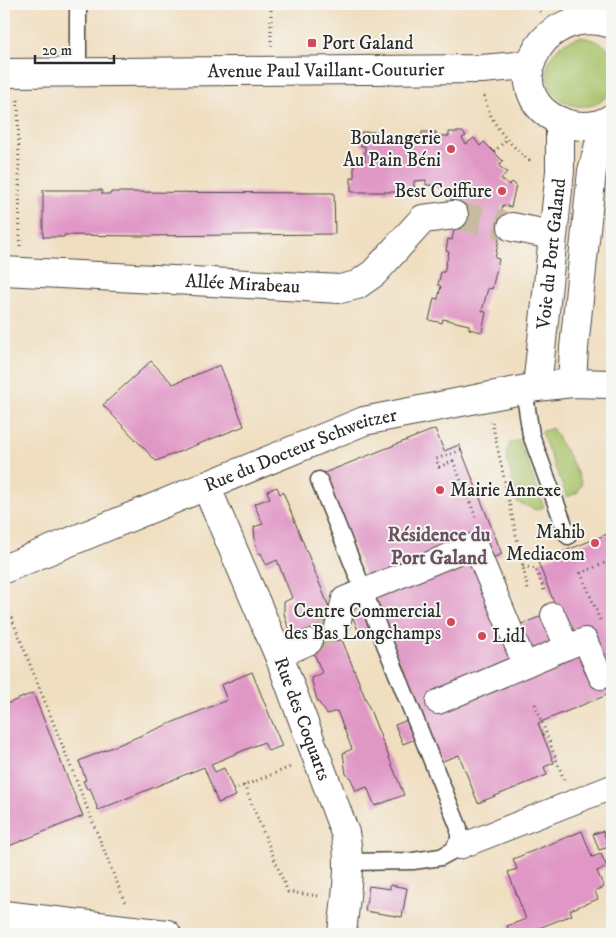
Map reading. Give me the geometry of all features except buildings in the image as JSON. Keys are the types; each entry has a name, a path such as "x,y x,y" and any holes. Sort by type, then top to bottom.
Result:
{"street":[{"path":"609,120 583,126 571,125 549,114 540,105 533,93 529,80 528,66 536,44 551,26 567,18 587,10 612,24"},
{"name":"Avenue Paul Vaillant-Couturier","path":"11,73 482,69 528,66"},
{"name":"Voie du Port Galand","path":"572,383 592,171 609,120"},
{"name":"Voie du Port Galand","path":"530,388 560,171 560,121"},
{"name":"Allée Mirabeau","path":"12,271 340,289 357,285 374,273 423,219 454,215"},
{"path":"512,227 552,236"},
{"name":"Rue du Docteur Schweitzer","path":"4,569 364,421 530,388 572,383 612,384"},
{"name":"Rue des Coquarts","path":"206,486 279,656 345,833 348,847 348,862 342,934"},
{"path":"338,628 344,599 475,544 525,665"},
{"path":"553,615 601,677"},
{"path":"279,656 310,642"},
{"path":"438,702 576,643"},
{"path":"459,848 612,787"},
{"path":"4,915 167,934"}],"lane":[{"path":"78,4 78,72"},
{"path":"530,388 531,435 568,536"},
{"path":"319,480 459,828 459,848 441,857 413,861 348,862"}],"path":[{"path":"271,4 271,71"},
{"path":"482,69 486,105 498,130 506,140 533,163 546,169 560,171"},
{"path":"11,73 12,271"},
{"path":"494,152 506,140"},
{"path":"493,396 490,413 528,590"},
{"path":"460,450 436,459 439,467 454,461 485,540 475,544"},
{"path":"576,643 605,632 581,573 612,560"},
{"path":"523,566 536,569"},
{"path":"4,599 137,931"},
{"path":"609,701 612,708"},
{"path":"535,704 557,762"},
{"path":"233,790 317,757"},
{"path":"244,785 288,892 345,899"}],"green space":[{"path":"580,37 599,42 612,55 612,89 602,100 588,106 572,105 560,99 552,90 548,78 548,65 553,54 564,44"},
{"path":"552,428 582,483 577,493 567,497 541,432"},
{"path":"519,440 544,507 536,510 517,502 506,454 510,443"}],"tunnel":[{"path":"454,215 512,227"},
{"path":"310,642 337,628"}],"place":[{"name":"Port Galand","path":"312,43"},
{"name":"Boulangerie Au Pain Béni","path":"451,149"},
{"name":"Best Coiffure","path":"502,191"},
{"name":"Mairie Annexe","path":"440,490"},
{"name":"Mahib Mediacom","path":"595,543"},
{"name":"Centre Commercial des Bas Longchamps","path":"451,622"},
{"name":"Lidl","path":"482,636"}],"district":[{"name":"Résidence du Port Galand","path":"439,546"}]}
